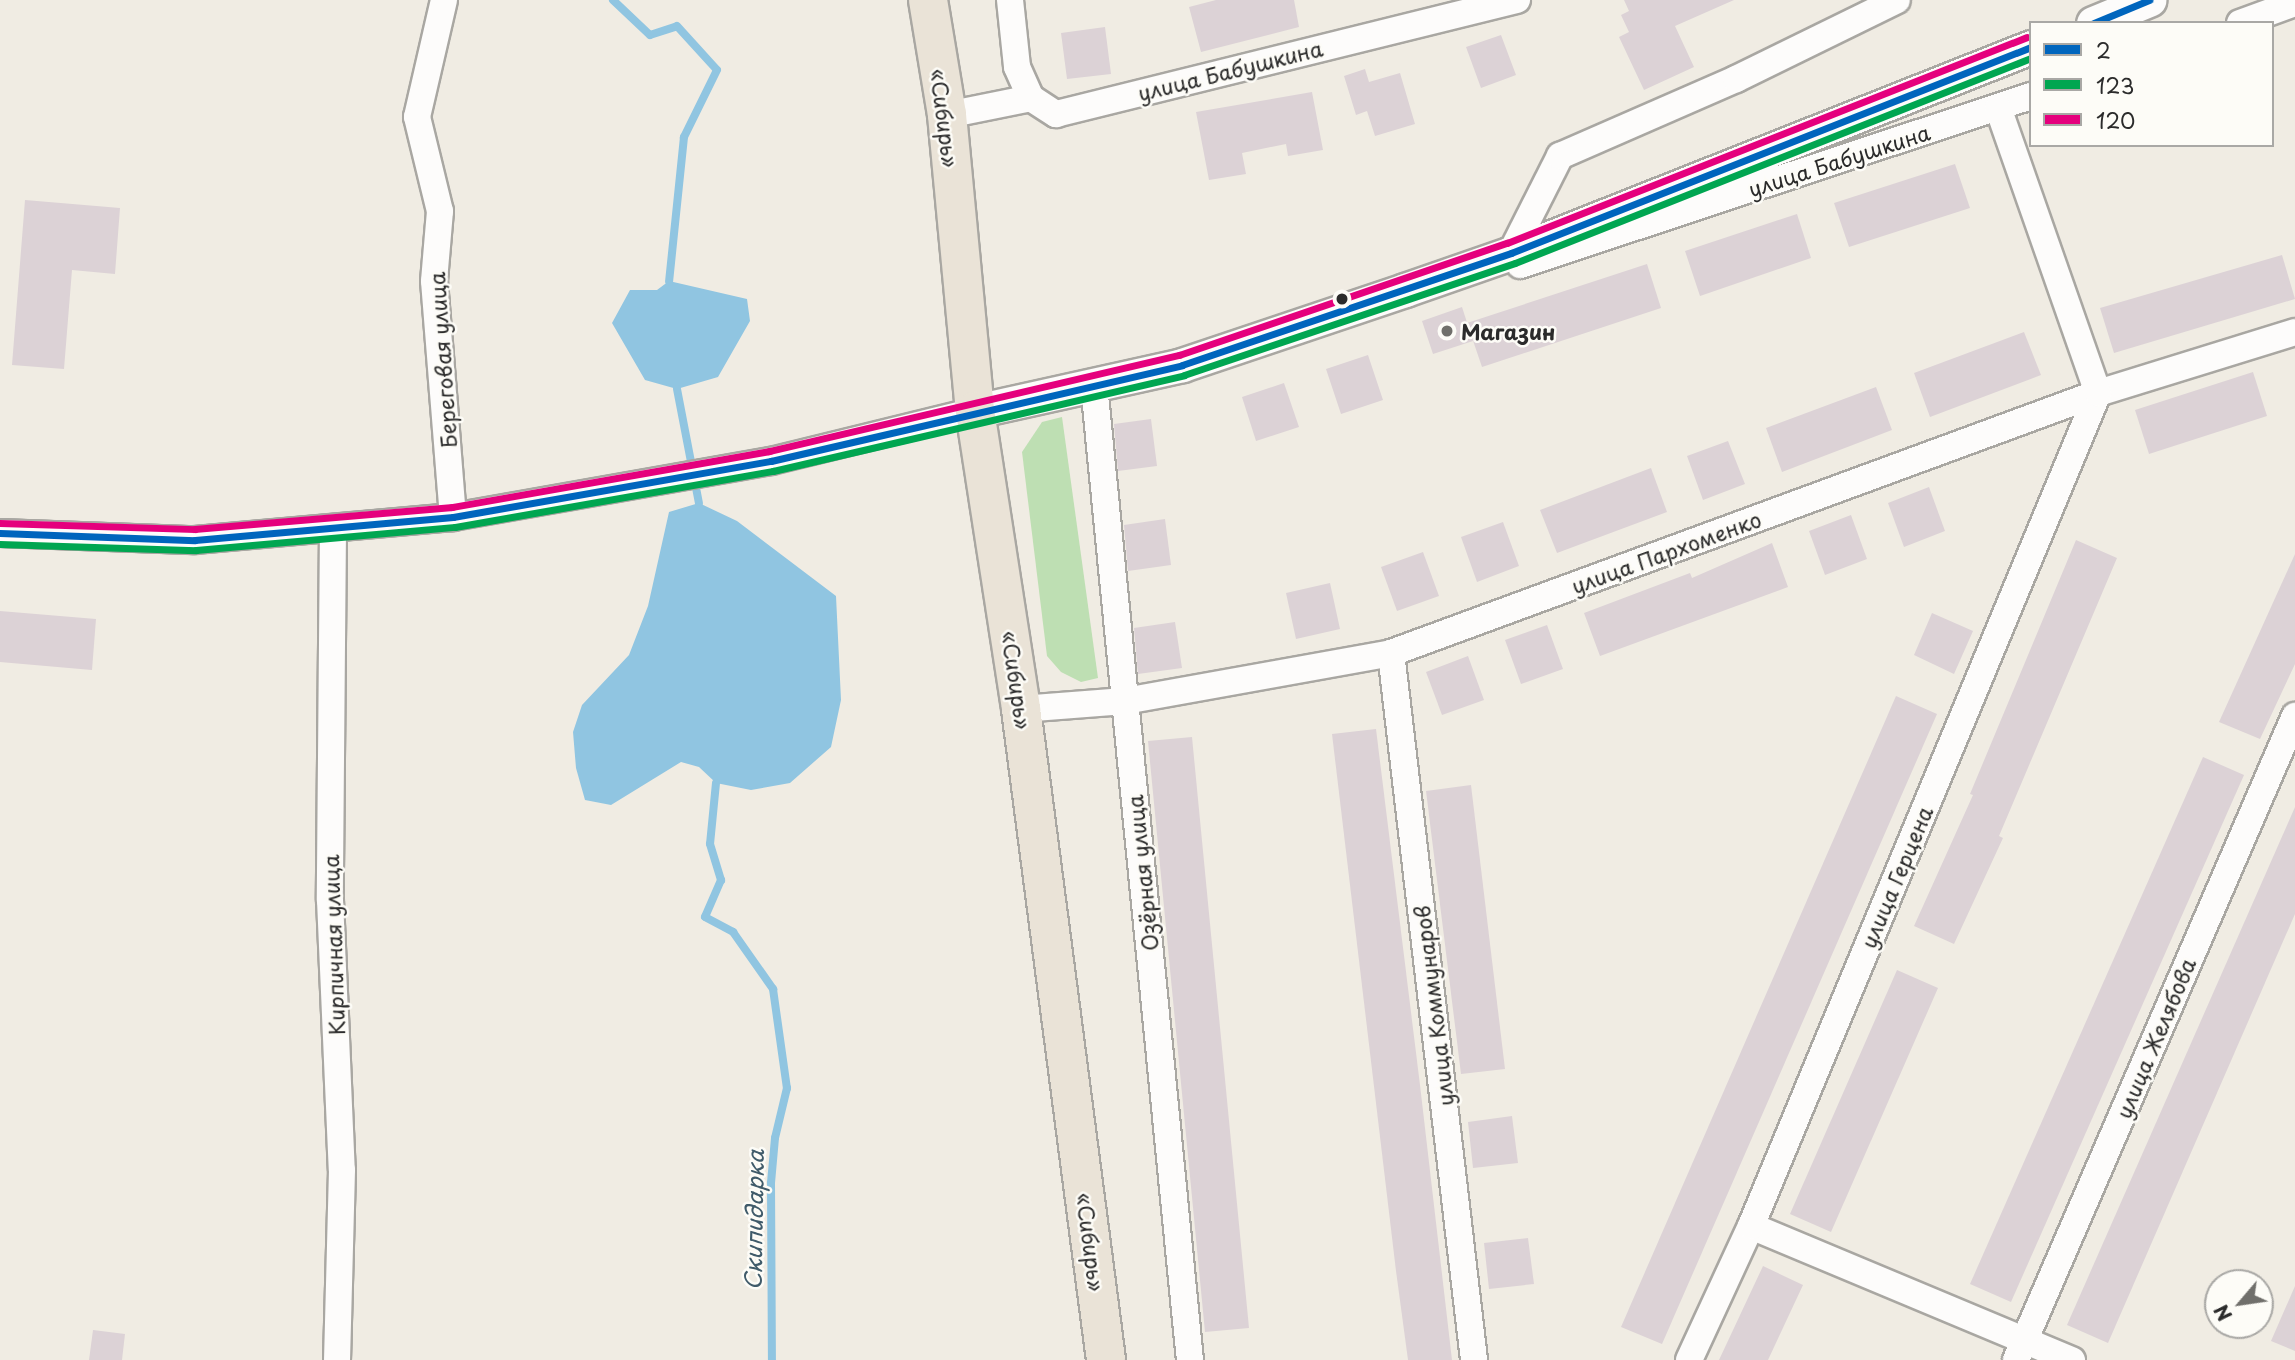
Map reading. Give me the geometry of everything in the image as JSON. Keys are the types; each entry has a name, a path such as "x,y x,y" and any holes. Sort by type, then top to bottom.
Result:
{"main road":[{"name":"«Сибирь»","path":"928,0 947,115 975,411 1021,709 1106,1360"}],"street":[{"name":"Береговая улица","path":"444,0 416,117 440,211 434,281 453,517"},
{"path":"947,115 1031,98 1017,67 1010,0"},
{"name":"улица Бабушкина","path":"1031,98 1056,114 1517,0"},
{"path":"1511,253 1560,156 1736,79 1897,0"},
{"path":"2097,21 2149,0"},
{"path":"2245,21 2295,3"},
{"path":"0,534 195,540 453,517 710,471 1182,365 1511,253 2029,48"},
{"name":"улица Бабушкина","path":"1405,290 1514,267 2029,97"},
{"path":"1998,108 2098,393"},
{"name":"улица Пархоменко","path":"1021,709 1125,701 1391,653 2098,393 2295,332"},
{"name":"Озёрная улица","path":"1094,386 1190,1360"},
{"name":"улица Герцена","path":"1689,1360 1751,1226 2098,393"},
{"name":"Кирпичная улица","path":"333,529 330,900 342,1170 337,1360"},
{"name":"улица Коммунаров","path":"1391,653 1474,1360"},
{"name":"улица Желябова","path":"2020,1349 2295,716"},
{"path":"1751,1226 2020,1349 2072,1360"}],"green space":[{"path":"1062,417 1098,678 1081,682 1061,672 1047,656 1022,452 1042,422"}],"water":[{"path":"669,281 747,299 750,321 718,377 677,389 645,380 612,323 630,290 657,290"},
{"path":"699,503 737,521 836,596 841,700 831,747 790,783 751,790 716,783 699,767 681,762 611,805 585,800 576,768 573,732 582,705 629,655 648,606 669,512"}],"building":[{"path":"1216,0 1294,0 1299,27 1201,52 1189,7"},
{"path":"1624,0 1734,0 1675,26 1694,67 1644,90 1619,37 1629,32 1621,15 1629,11"},
{"path":"1105,27 1111,74 1067,79 1061,33"},
{"path":"1501,35 1516,75 1481,88 1466,47"},
{"path":"1365,69 1369,82 1400,73 1415,124 1375,136 1367,111 1356,115 1344,76"},
{"path":"1312,92 1323,150 1288,156 1286,144 1242,153 1246,174 1209,180 1196,112"},
{"path":"1955,164 1970,208 1849,247 1834,203"},
{"path":"25,200 120,208 115,274 72,270 64,369 12,365"},
{"path":"1797,214 1811,258 1700,296 1685,251"},
{"path":"2282,255 2295,299 2114,353 2100,308"},
{"path":"1647,264 1661,308 1482,367 1467,323"},
{"name":"Магазин","path":"1462,307 1473,341 1433,354 1422,321"},
{"path":"2024,332 2041,375 1930,417 1914,373"},
{"path":"1368,355 1383,400 1341,414 1326,369"},
{"path":"2253,372 2267,416 2149,454 2135,410"},
{"path":"1284,383 1299,427 1256,441 1242,397"},
{"path":"1876,387 1892,430 1782,472 1766,428"},
{"path":"1151,419 1157,466 1118,471 1114,424"},
{"path":"1728,441 1745,484 1703,500 1687,456"},
{"path":"1651,468 1667,512 1557,553 1540,510"},
{"path":"1929,487 1945,531 1904,547 1888,503"},
{"path":"1851,515 1867,559 1825,575 1809,531"},
{"path":"1165,519 1171,565 1128,571 1124,525"},
{"path":"1503,522 1519,566 1477,582 1461,537"},
{"path":"2076,540 2117,558 1999,836 2003,838 1954,944 1914,926 1973,795 1970,794"},
{"path":"1772,543 1788,587 1600,656 1584,613 1690,573 1692,578"},
{"path":"1423,552 1439,596 1397,611 1381,567"},
{"path":"2295,554 2295,664 2260,739 2219,722"},
{"path":"1330,583 1340,629 1296,639 1286,593"},
{"path":"0,611 96,619 92,670 0,662"},
{"path":"1932,613 1973,631 1954,674 1914,655"},
{"path":"1175,622 1182,668 1138,674 1134,628"},
{"path":"1547,625 1563,669 1521,684 1505,640"},
{"path":"1468,656 1484,700 1442,715 1426,672"},
{"path":"1896,696 1937,714 1662,1344 1621,1327"},
{"path":"1376,729 1452,1360 1408,1360 1396,1271 1332,734"},
{"path":"1192,737 1249,1328 1205,1332 1148,741"},
{"path":"2203,757 2244,775 2011,1302 1970,1284"},
{"path":"1471,785 1505,1069 1461,1074 1426,791"},
{"path":"2295,807 2295,914 2108,1343 2067,1325"},
{"path":"1897,970 1938,988 1831,1232 1790,1214"},
{"path":"1512,1116 1518,1163 1473,1168 1468,1122"},
{"path":"1528,1238 1534,1284 1489,1289 1484,1243"},
{"path":"1763,1266 1803,1285 1768,1360 1719,1360"},
{"path":"2295,1286 2295,1351 2271,1341"},
{"path":"93,1330 125,1334 122,1360 89,1360"}],"waterway":[{"name":"Скипидарка","path":"613,0 650,35 677,26 717,70 684,137 669,281"},
{"name":"Скипидарка","path":"677,389 699,503"},
{"name":"Скипидарка","path":"716,783 710,844 721,880 705,917 733,932 773,989 787,1088 775,1138 771,1183 772,1360"}],"transit line":[{"name":"2","path":"2099,21 2149,0"},
{"name":"120","path":"0,523 195,529 452,507 769,451 1179,355 1507,243 2027,37"},
{"name":"2","path":"0,533 195,540 453,517 771,461 1182,365 1511,253 2029,48"},
{"name":"123","path":"0,544 196,550 455,527 773,471 1184,375 1515,263 2029,59"}],"place":[{"name":"Магазин","path":"1447,331"}]}
